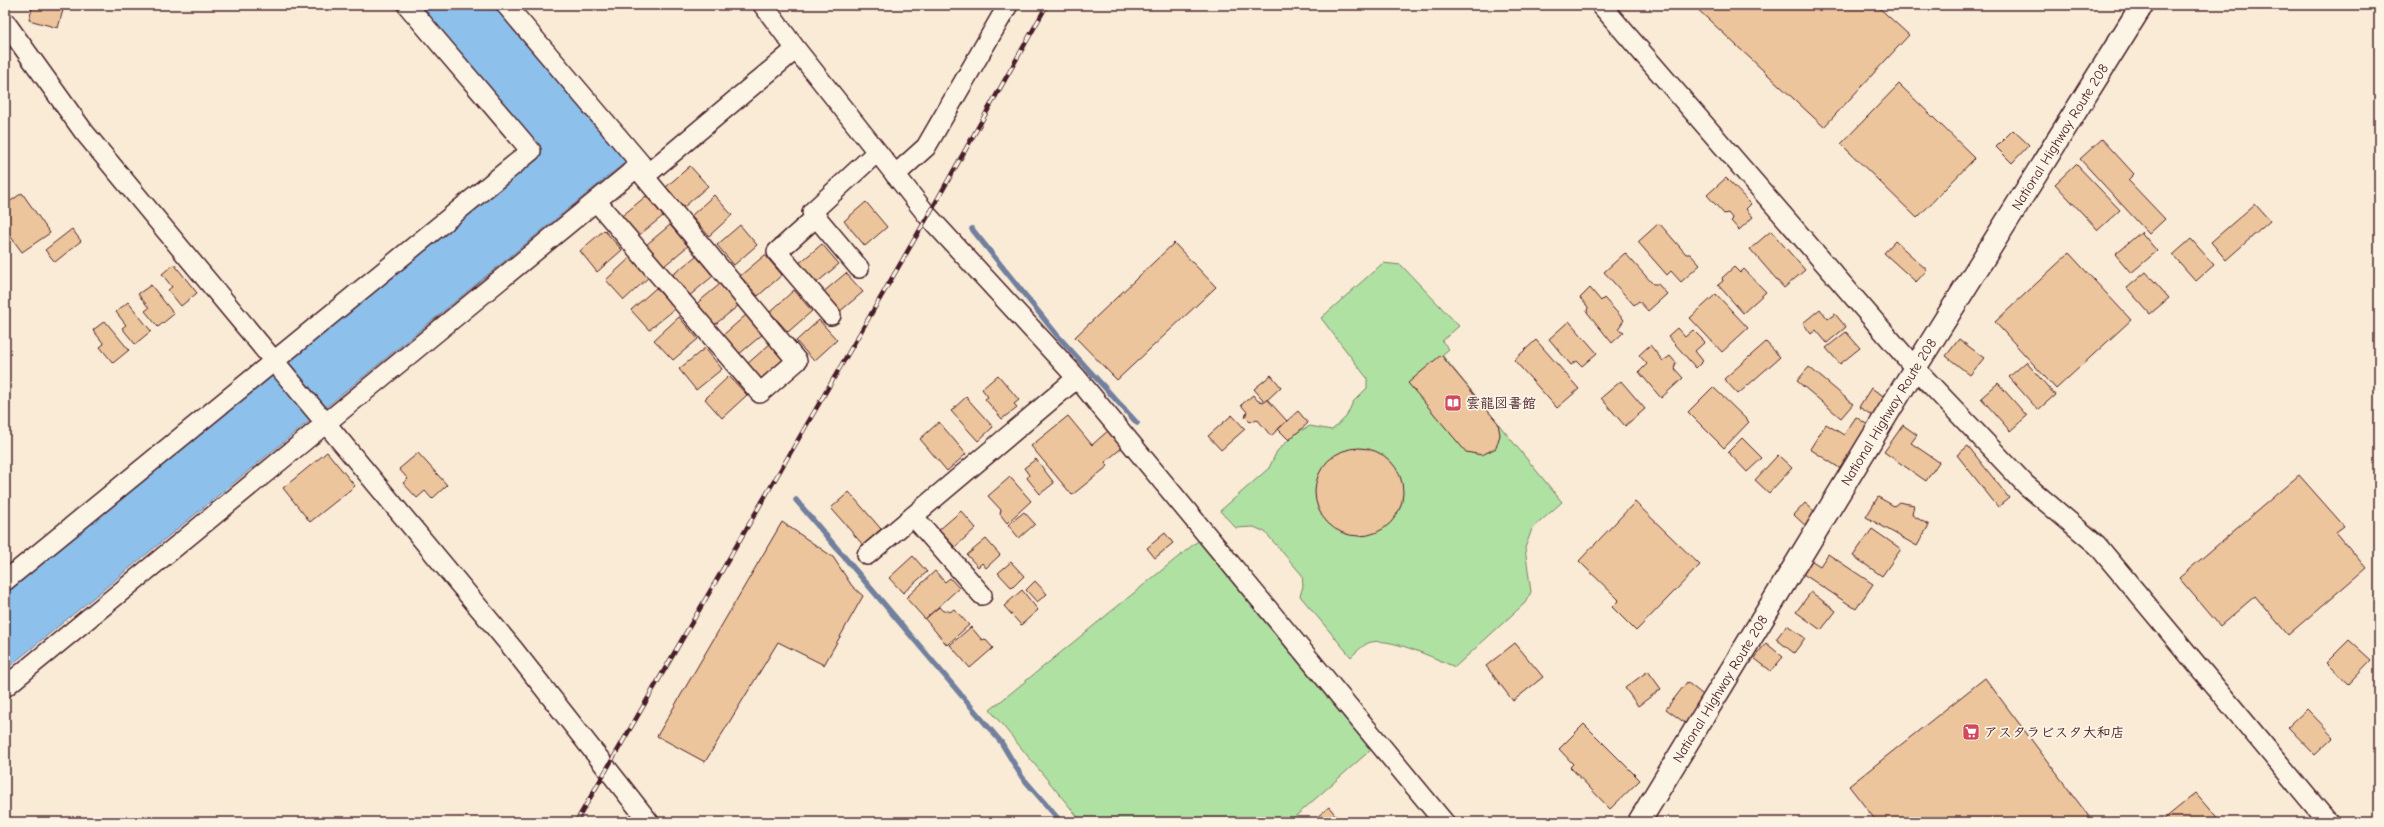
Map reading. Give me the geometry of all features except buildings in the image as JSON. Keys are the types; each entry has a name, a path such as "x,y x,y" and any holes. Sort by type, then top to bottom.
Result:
{"highway":[{"name":"National Highway Route 208","path":"1639,822 1915,368 2142,5"}],"street":[{"path":"5,581 530,151 407,5"},
{"path":"506,5 641,164 641,172 797,360 760,393 596,201"},
{"path":"763,5 928,216 1077,378 1444,822"},
{"path":"895,175 926,146 1008,5"},
{"path":"1601,5 1915,368 2026,485 2097,545 2328,822"},
{"path":"5,22 84,132 514,650 649,822"},
{"path":"5,687 325,422 596,201 641,172 796,49"},
{"path":"859,268 812,212 877,152"},
{"path":"816,217 777,252 831,315"},
{"path":"867,555 1077,378"},
{"path":"913,516 982,595"}],"green space":[{"path":"1383,263 1401,265 1459,326 1442,341 1449,349 1442,355 1562,502 1532,529 1525,548 1531,592 1525,603 1455,667 1412,649 1387,642 1376,641 1368,643 1361,647 1351,657 1300,596 1303,586 1302,575 1265,532 1254,527 1236,528 1220,511 1269,468 1277,451 1296,433 1310,426 1332,430 1346,417 1353,402 1367,388 1367,378 1321,318"},
{"path":"1199,540 1374,747 1289,822 1082,822 990,710"}],"water":[{"path":"419,5 499,5 628,160 5,670 5,594 541,151"}],"waterway":[{"path":"972,229 1057,335 1137,423"},
{"path":"796,500 1001,742 1022,777 1061,822"}],"railway":[{"path":"576,822 928,216 1047,5"}],"place":[{"name":"雲龍図書館","path":"1453,403"},
{"name":"アスタラビスタ大和店","path":"1971,732"}]}
